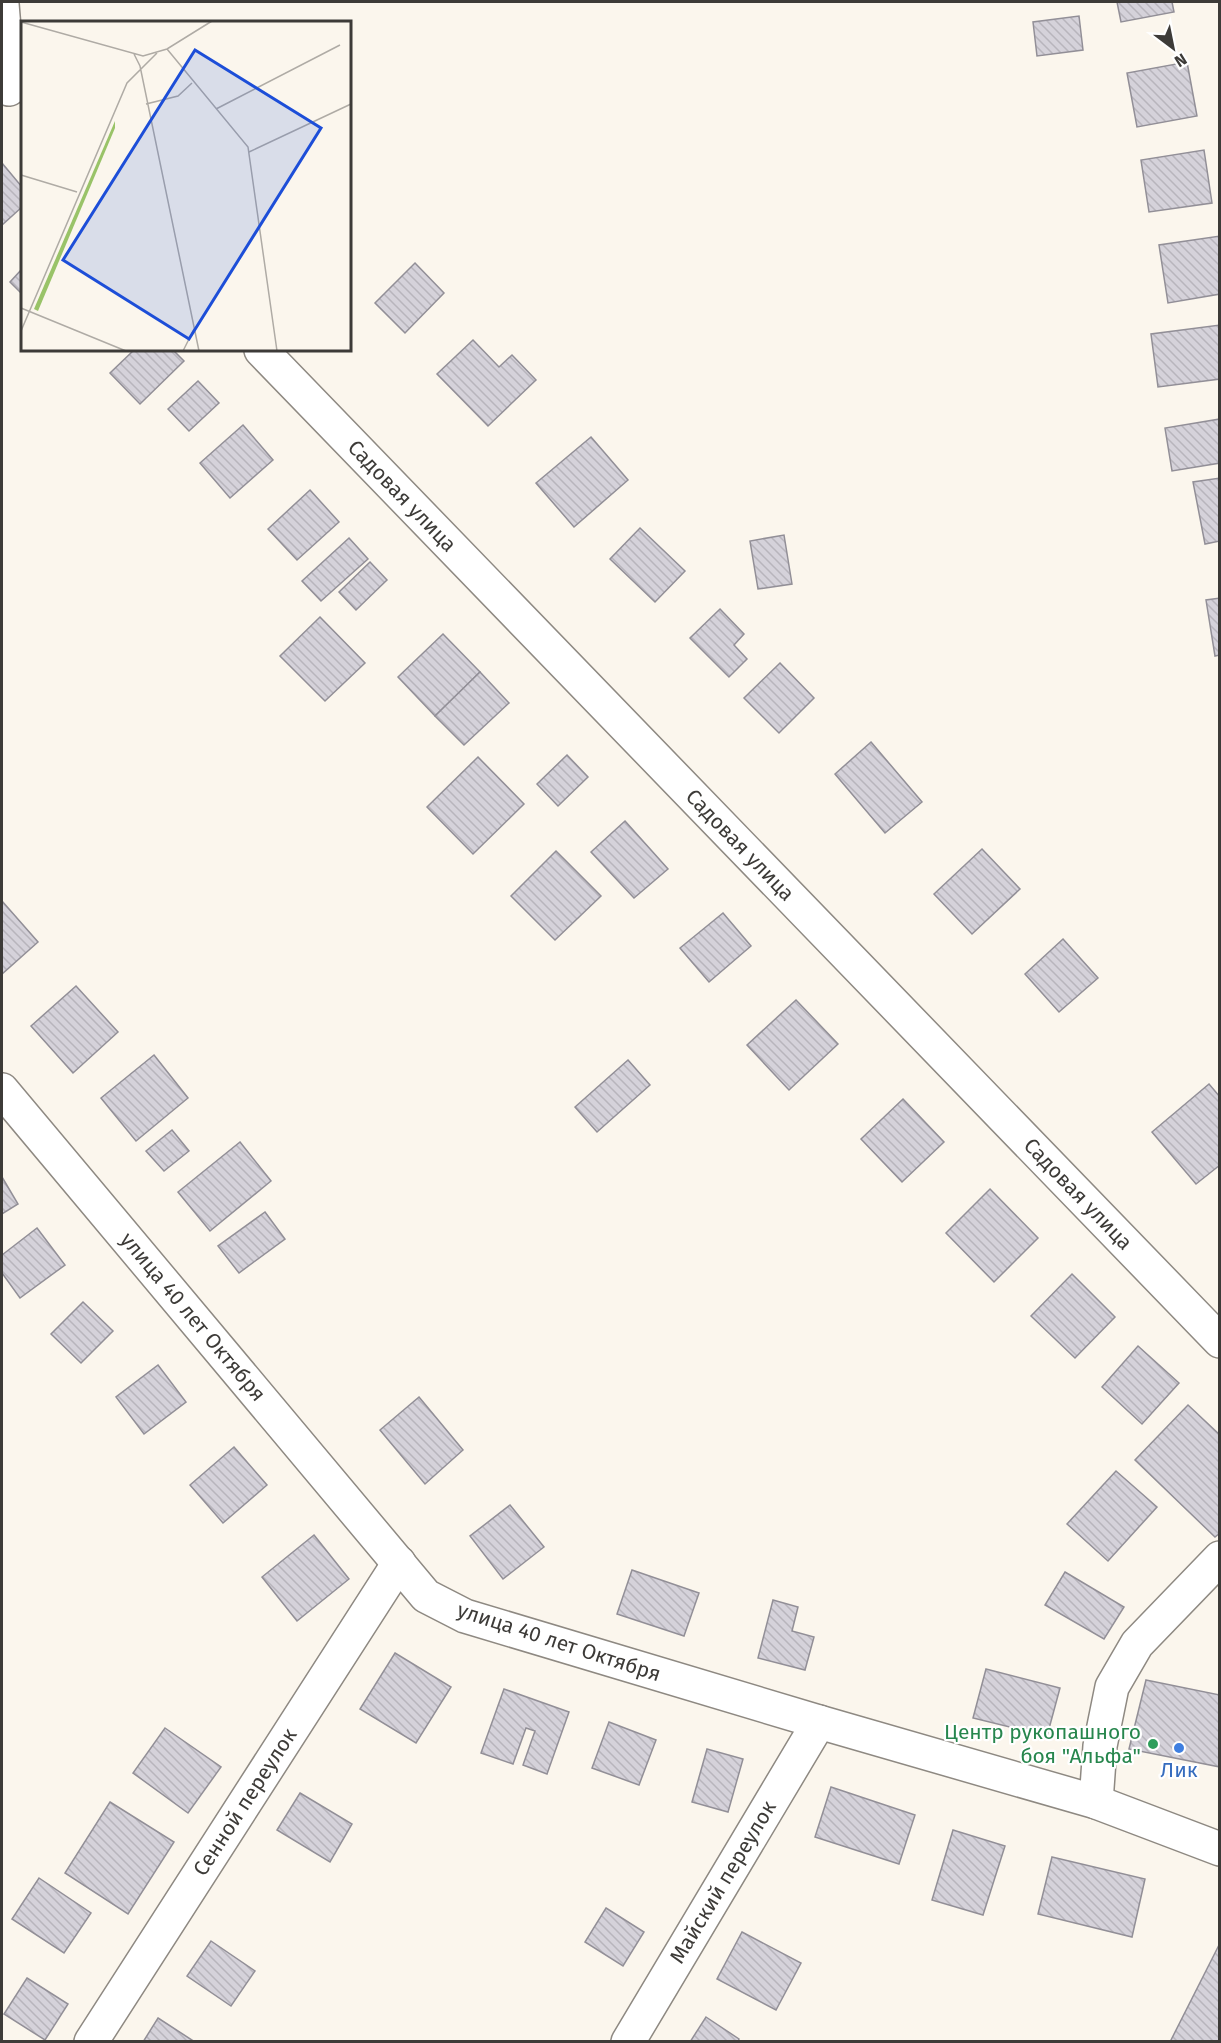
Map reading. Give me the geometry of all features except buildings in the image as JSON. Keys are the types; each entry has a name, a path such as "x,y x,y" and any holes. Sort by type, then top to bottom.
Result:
{"street":[{"path":"2,4 11,91"},
{"name":"Садовая улица","path":"262,351 1220,1341"},
{"name":"улица 40 лет Октября","path":"2,1090 426,1596 465,1616 1096,1802 1220,1850"},
{"path":"1096,1802 1100,1746 1112,1687 1137,1644 1220,1558"},
{"name":"Сенной переулок","path":"91,2042 399,1563"},
{"name":"Майский переулок","path":"628,2042 819,1722"}],"place":[{"name":"Центр рукопашного боя \"Альфа\"","path":"1153,1744"},
{"name":"Лик","path":"1179,1748"}]}
